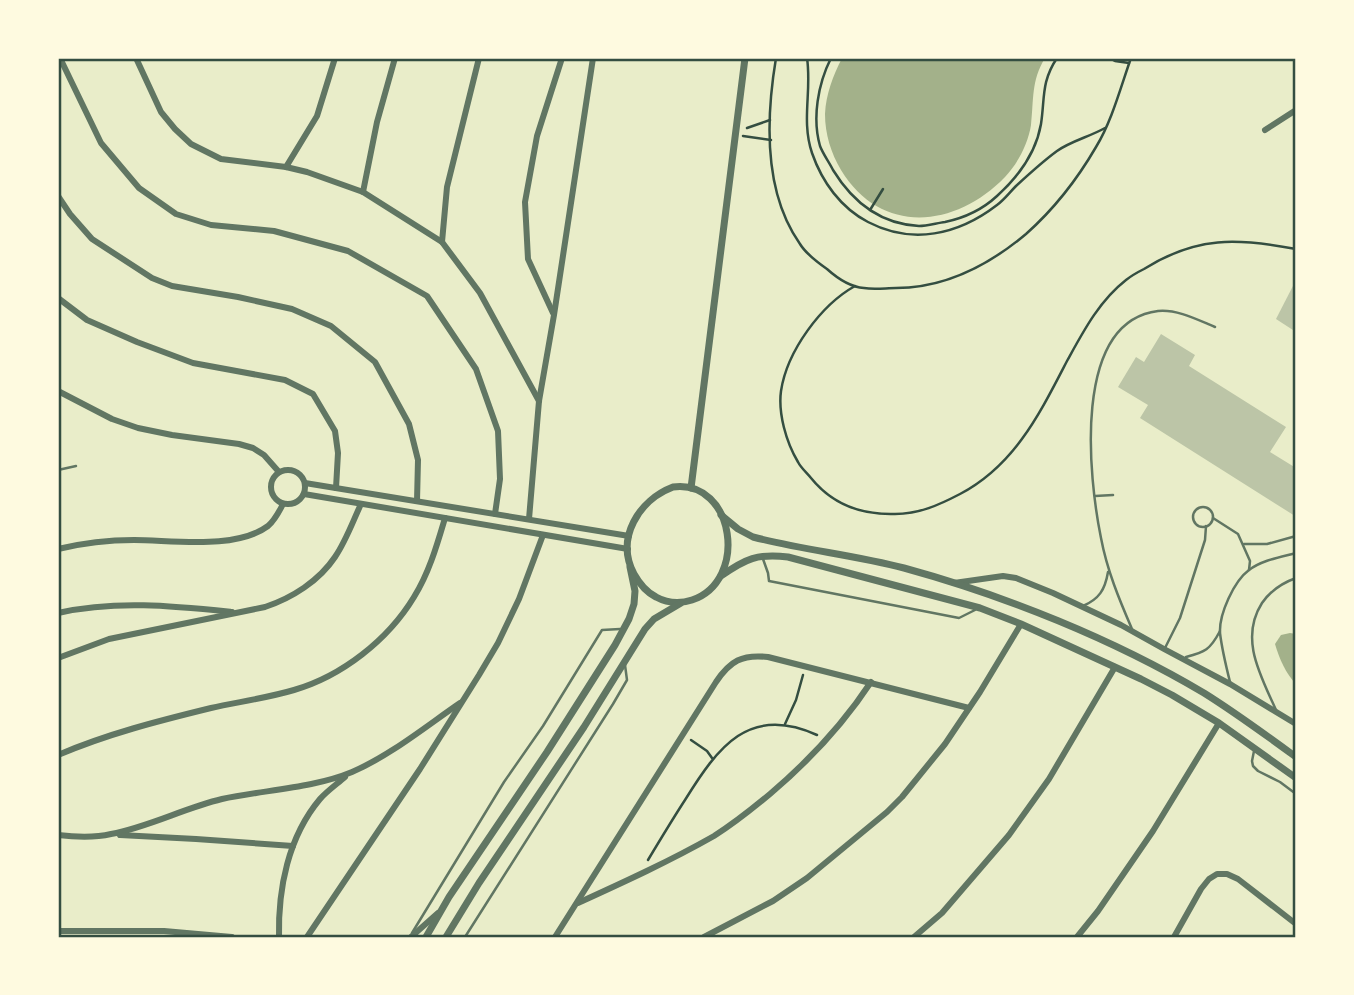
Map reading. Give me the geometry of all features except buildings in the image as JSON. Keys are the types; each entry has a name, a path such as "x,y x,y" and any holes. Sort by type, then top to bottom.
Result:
{"street":[{"path":"60,58 101,143 139,188 176,214 211,225 274,231 348,251 427,296 476,369 498,431 500,479 495,514"},
{"path":"136,58 161,112 191,144 221,159 286,166 363,192 442,242 480,293 539,401"},
{"path":"286,166 317,116 335,58"},
{"path":"363,192 377,122 395,58"},
{"path":"442,242 447,187 480,58"},
{"path":"554,315 528,259 525,202 537,136 562,58"},
{"path":"529,519 539,401 593,58"},
{"path":"691,488 745,58"},
{"path":"1265,130 1296,110"},
{"path":"58,196 92,239 152,278 172,286 292,309 331,326 375,362 409,424 418,460 417,501"},
{"path":"58,298 87,320 137,342 193,363 285,380 313,394 335,431 338,453 336,488"},
{"path":"58,391 112,419 138,428 253,448 264,454 279,472"},
{"path":"286,470 293,470 302,476 305,483 304,494 294,504 283,504 274,498 271,491 272,480 279,472 286,470"},
{"path":"305,483 628,536"},
{"path":"426,937 441,910 597,674 623,629 634,604 635,591 628,536 635,517 646,503 673,487 691,488 703,493 710,498 721,515 753,537 859,558 954,583 1067,625 1147,663 1213,699 1296,757"},
{"path":"304,494 628,549"},
{"path":"58,548 101,541 235,540 268,526 283,504"},
{"path":"58,658 109,639 278,603 322,572 336,555 361,504"},
{"path":"446,937 649,624 660,614 681,603 697,599 721,576 726,562 728,541 721,515"},
{"path":"58,755 139,726 295,690 330,675 371,647 407,608 429,568 445,518"},
{"path":"307,937 420,769 498,643 520,599 542,534"},
{"path":"721,576 762,555 788,557 981,608 1172,695 1219,723 1296,778"},
{"path":"630,567 648,592 663,600 681,603"},
{"path":"954,583 989,577 1016,578 1133,632 1296,723"},
{"path":"58,613 134,604 237,613"},
{"path":"704,937 791,889 887,812 929,765 970,708 1021,624"},
{"path":"555,937 722,673 735,662 757,656 970,708"},
{"path":"914,937 942,913 1009,835 1049,779 1115,667"},
{"path":"576,904 639,875 715,835 736,820 789,777 828,740 856,706 871,682"},
{"path":"58,835 111,834 222,799 337,778 395,748 464,699"},
{"path":"1077,937 1153,831 1219,723"},
{"path":"278,937 282,886 293,846 321,798 352,772"},
{"path":"111,834 293,846"},
{"path":"1174,937 1201,889 1217,874 1227,874 1238,879 1296,924"},
{"path":"410,937 441,910"},
{"path":"58,931 164,931 232,937"}],"lane":[{"path":"1133,632 1109,569 1101,538 1091,471 1090,431 1098,372 1107,351 1122,328 1140,317 1159,311 1182,314 1215,327"},
{"path":"58,470 76,466"},
{"path":"1095,495 1112,495"},
{"path":"1203,507 1212,511 1213,518 1206,527 1194,522 1193,515 1197,509 1203,507"},
{"path":"1213,518 1238,534 1250,561 1248,570 1228,599 1222,618 1220,631 1230,684"},
{"path":"1164,649 1180,618 1205,540 1206,527"},
{"path":"1244,544 1267,544 1296,536"},
{"path":"1248,570 1268,561 1296,554"},
{"path":"762,555 769,581 959,618 981,608"},
{"path":"1082,607 1101,594 1109,569"},
{"path":"1276,710 1254,657 1251,637 1256,613 1267,595 1283,583 1296,578"},
{"path":"410,937 504,782 543,726 602,630 623,629"},
{"path":"1182,658 1208,649 1220,631"},
{"path":"466,937 627,680 623,663"},
{"path":"1254,747 1253,766 1296,794"}],"path":[{"path":"776,58 770,120 771,156 780,206 801,246 841,280 862,288 904,288 939,283 970,271 1028,232 1063,195 1097,146 1130,60 1115,61 1109,58"},
{"path":"807,58 809,84 806,130 812,153 825,181 841,203 860,218 883,230 905,235 953,229 998,204 1057,150 1105,128"},
{"path":"831,58 818,96 818,137 821,149 850,194 870,210 885,219 921,226 961,218 994,199 1009,185 1032,153 1041,125 1045,80 1057,58"},
{"path":"736,133 770,120"},
{"path":"736,133 771,140"},
{"path":"870,210 883,189"},
{"path":"855,286 842,293 822,313 795,351 785,373 781,393 786,436 798,462 819,488 837,501 856,510 881,515 908,514 937,506 965,491 1006,458 1032,427 1079,338 1107,298 1126,280 1161,258 1202,244 1246,242 1296,249"},
{"path":"785,724 796,700 806,666"},
{"path":"639,875 712,758 743,732 761,726 785,724 802,728 828,740"},
{"path":"683,734 707,751 712,758"}],"shaded area":[{"path":"842,58 1045,58 1035,82 1031,125 1022,153 1005,177 986,194 964,207 942,215 920,217 898,215 877,206 858,191 841,170 827,136 827,99"},
{"path":"1296,634 1296,684 1283,666 1275,644 1281,635"}]}
